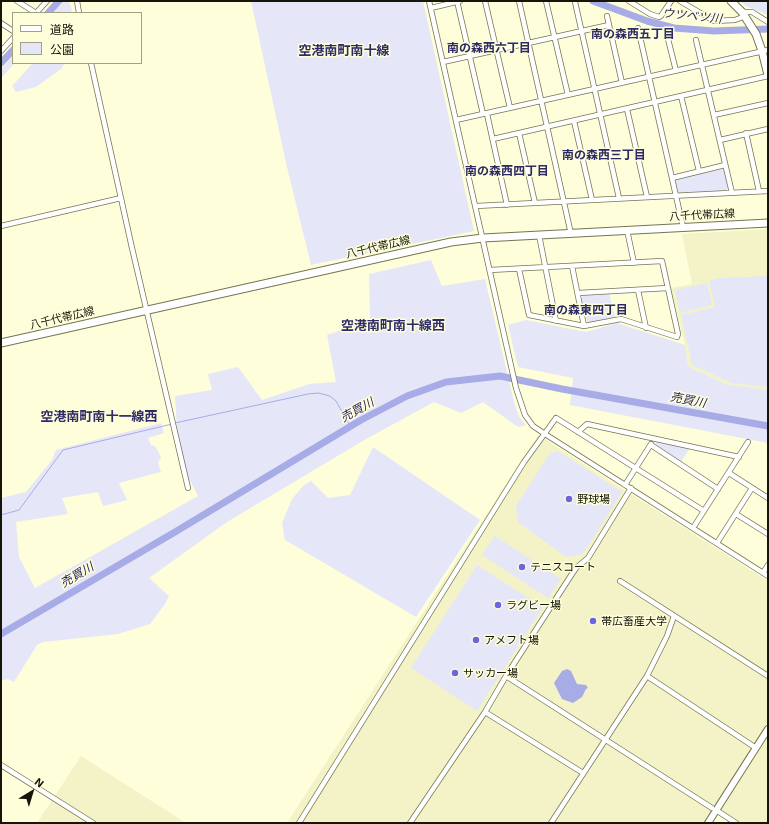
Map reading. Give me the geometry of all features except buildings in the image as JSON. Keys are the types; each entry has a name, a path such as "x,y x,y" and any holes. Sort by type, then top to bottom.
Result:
{"main road":[{"path":"731,1 750,24 765,50 768,76"},
{"name":"八千代帯広線","path":"1,343 435,245 483,238 768,223"}],"street":[{"path":"17,1 34,12"},
{"path":"37,12 47,1"},
{"path":"76,1 79,12"},
{"path":"429,1 516,388 525,415 533,426 545,434 766,574 768,566"},
{"path":"431,8 458,1 469,56 493,139 507,205"},
{"path":"486,1 510,108"},
{"path":"519,1 571,234"},
{"path":"546,1 568,95"},
{"path":"629,1 650,14 659,17 671,1"},
{"path":"680,1 714,20 735,20 743,14 752,12 767,21"},
{"path":"575,2 619,198"},
{"path":"607,16 622,83"},
{"path":"1,23 12,30"},
{"path":"443,62 609,25"},
{"path":"638,28 683,227"},
{"path":"667,35 676,71"},
{"path":"1,51 12,39"},
{"path":"696,40 732,193"},
{"path":"456,120 765,50"},
{"path":"91,64 146,311 188,488"},
{"path":"493,139 768,76"},
{"path":"681,96 699,171"},
{"path":"714,115 768,103"},
{"path":"627,109 647,197"},
{"path":"574,121 592,200"},
{"path":"720,140 768,129"},
{"path":"519,133 535,203"},
{"path":"746,134 759,192"},
{"path":"672,178 725,165"},
{"path":"476,206 768,191"},
{"path":"1,226 121,198"},
{"path":"627,230 634,263"},
{"path":"539,235 556,321"},
{"path":"490,270 662,261 678,334 677,337 621,319 584,326 529,315 519,269"},
{"path":"572,266 584,326"},
{"path":"578,293 668,288"},
{"path":"638,290 646,328"},
{"path":"299,823 524,462 556,418 704,511"},
{"path":"578,432 587,424 739,457"},
{"path":"625,485 651,445 653,438"},
{"path":"693,528 748,442"},
{"path":"651,445 718,488"},
{"path":"729,473 768,498"},
{"path":"410,823 485,712 506,676 571,576 588,558 631,488"},
{"path":"717,543 752,488"},
{"path":"736,514 768,534"},
{"path":"620,581 768,676"},
{"path":"551,823 647,676 666,637 674,616"},
{"path":"506,676 736,823"},
{"path":"647,676 756,748"},
{"path":"485,712 584,773"},
{"path":"708,823 714,809 768,729"},
{"path":"1,765 93,823"}],"shaded area":[{"path":"768,229 768,390 725,384 688,366 685,345 671,288 692,284 682,234"},
{"name":"帯広畜産大学","path":"538,435 768,581 768,721 703,823 287,823"},
{"path":"768,735 768,823 740,823 721,811 721,809"},
{"path":"81,756 186,823 37,823"}],"green space":[{"path":"64,1 69,1 72,11 54,12"},
{"path":"251,1 423,1 474,231 311,265 286,163"},
{"path":"740,1 768,1 768,15 746,6"},
{"path":"12,57 12,64 14,64 1,78 1,69"},
{"path":"32,64 64,64 61,69 36,87 16,92 12,86"},
{"path":"722,169 724,170 728,188 726,191 678,192 675,179"},
{"path":"431,260 442,286 485,279 515,406 520,418 526,425 518,427 483,402 461,413 434,402 366,439 227,522 149,578 169,596 150,624 118,634 43,642 37,645 14,682 8,679 1,681 1,498 26,492 52,460 56,450 161,423 164,433 148,438 151,445 155,446 161,457 158,463 161,472 119,483 127,500 103,506 98,492 62,498 68,514 16,522 19,557 35,588 198,496 187,475 177,429 175,396 212,390 208,374 238,367 262,400 309,384 336,382 327,335 370,320 369,274"},
{"path":"768,276 768,387 732,383 692,365 681,315 715,307 709,281 720,278"},
{"path":"707,283 712,305 680,313 675,290"},
{"path":"609,293 615,317 590,323 587,321 581,298 584,295"},
{"path":"526,320 586,332 617,323 685,345 688,366 725,384 768,390 768,443 570,405 573,378 518,367 508,325"},
{"path":"657,441 690,448 681,462 655,445"},
{"path":"373,447 480,520 416,617 285,540 282,523 292,499 303,486 311,481 328,498 350,495"},
{"name":"野球場","path":"558,451 622,492 583,554 566,557 518,522 516,506 550,453"},
{"name":"テニスコート","path":"495,536 561,579 548,598 482,555"},
{"path":"477,565 543,607 477,711 411,668"}],"water":[{"path":"567,669 571,671 577,684 586,685 588,688 582,697 573,703 562,699 554,683 562,671"}],"waterway":[{"name":"ウツベツ川","path":"49,12 59,1"},
{"name":"ウツベツ川","path":"593,1 647,21 674,28 714,31 768,29"},
{"name":"ウツベツ川","path":"1,63 12,51"},
{"name":"売買川","path":"1,634 175,532 361,420 407,396 446,382 500,376 562,389 768,426"},
{"path":"175,423 318,393 330,396 336,401 350,426"},
{"path":"1,515 19,510 63,450 172,424"}],"place":[{"name":"野球場","path":"569,499"},
{"name":"テニスコート","path":"522,567"},
{"name":"ラグビー場","path":"498,605"},
{"name":"帯広畜産大学","path":"593,621"},
{"name":"アメフト場","path":"476,640"},
{"name":"サッカー場","path":"455,673"}],"district":[{"name":"南の森西五丁目","path":"633,34"},
{"name":"南の森西六丁目","path":"489,48"},
{"name":"空港南町南十線","path":"344,51"},
{"name":"南の森西三丁目","path":"604,155"},
{"name":"南の森西四丁目","path":"507,171"},
{"name":"南の森東四丁目","path":"586,310"},
{"name":"空港南町南十線西","path":"393,326"},
{"name":"空港南町南十一線西","path":"99,417"}]}
